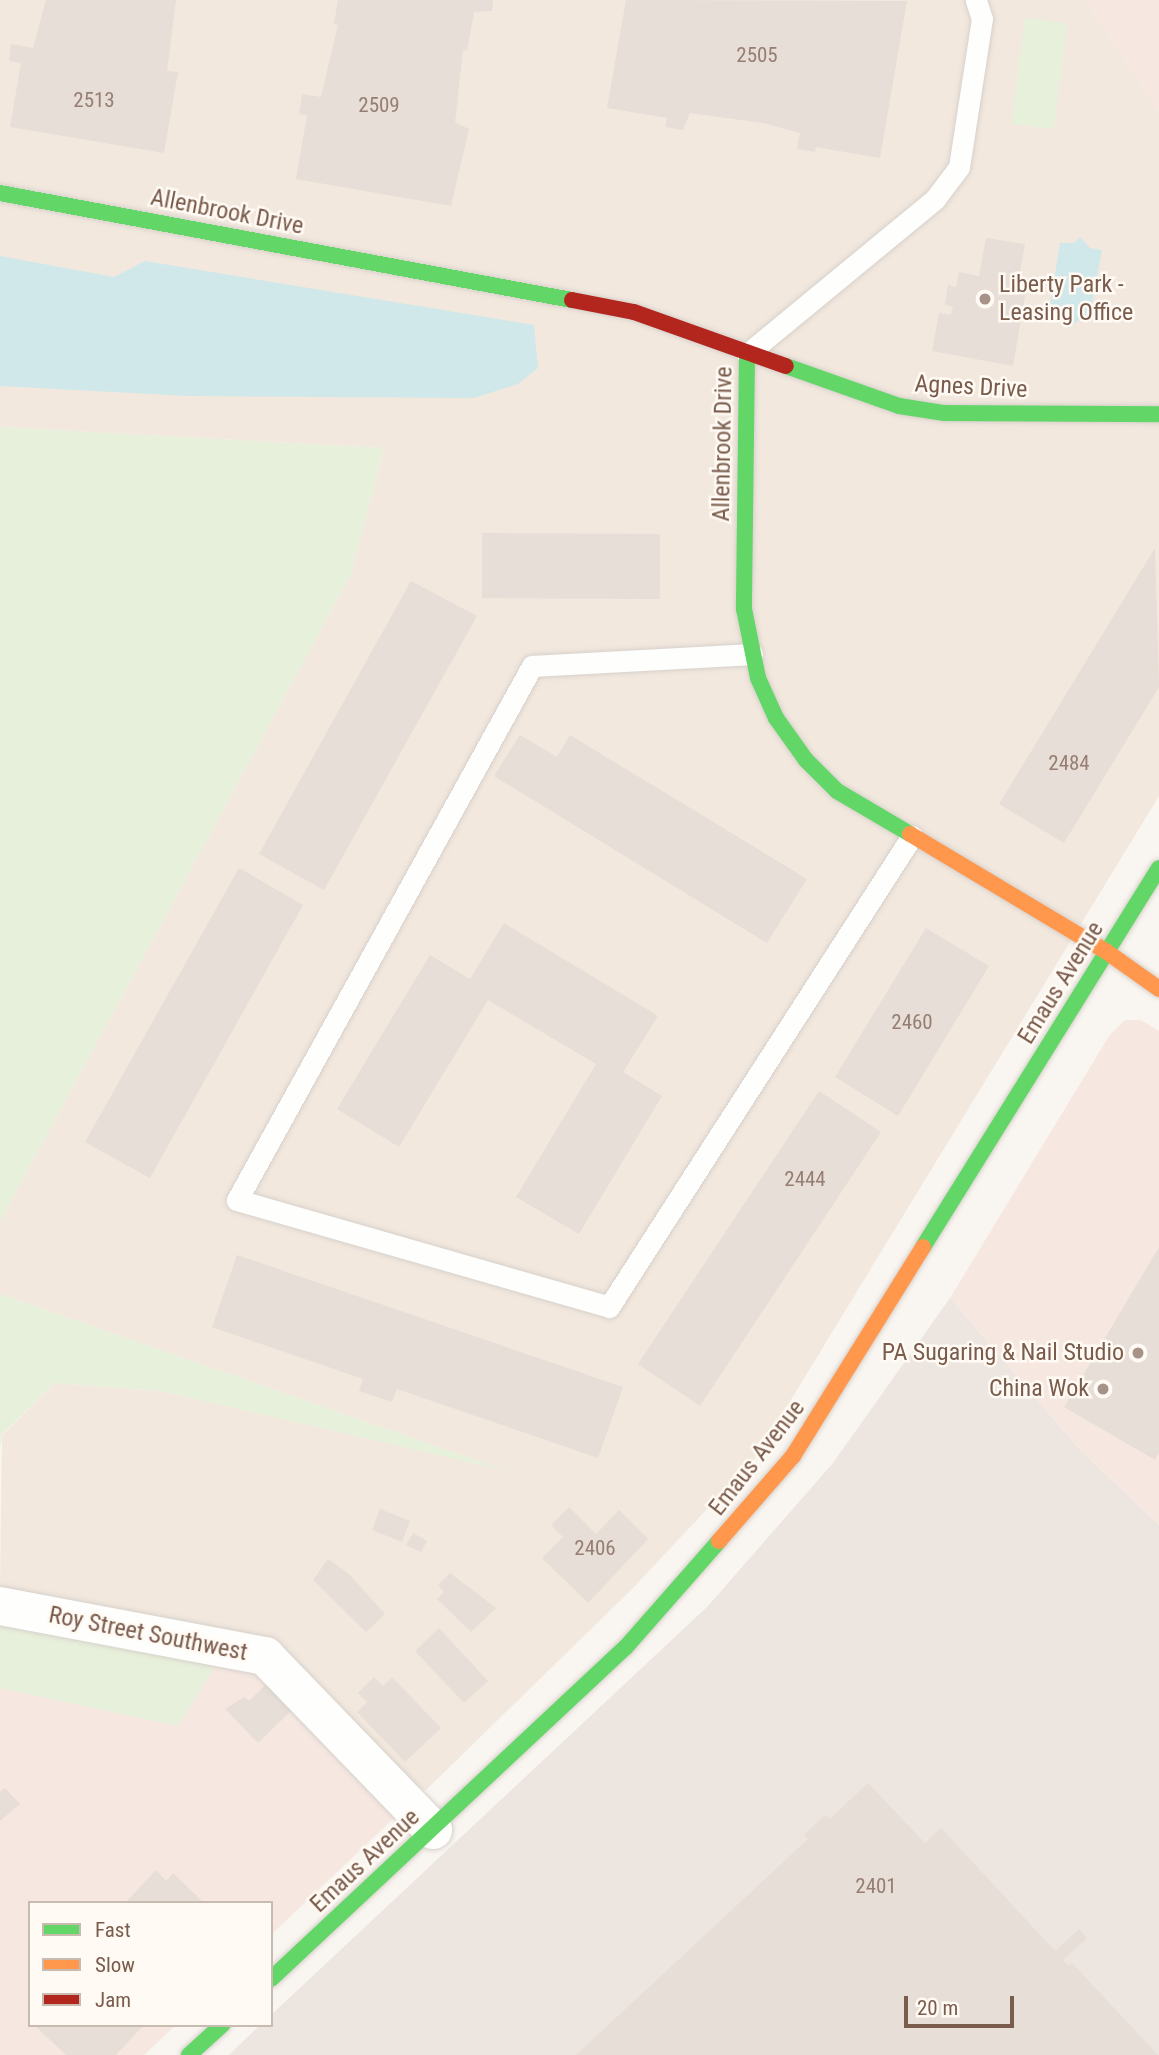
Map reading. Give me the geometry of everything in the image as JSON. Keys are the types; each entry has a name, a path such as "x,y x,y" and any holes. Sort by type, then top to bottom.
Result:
{"street":[{"name":"Allenbrook Drive","path":"0,193 634,312 747,354 744,610 752,654 776,718 806,760 837,791 1107,952 1159,989"},
{"name":"Agnes Drive","path":"747,354 899,406 944,413 1159,414"},
{"name":"Emaus Avenue","path":"273,1977 626,1647 793,1456 1159,868"},
{"name":"Roy Street Southwest","path":"0,1606 265,1656 433,1830"},
{"path":"189,2055 220,2027"}],"lane":[{"path":"747,354 935,199 958,167 982,19 976,0"},
{"path":"752,654 532,666 237,1200 609,1307 912,836"}],"shaded area":[{"path":"0,0 1086,0 1159,111 1159,796 756,1457 631,1590 426,1790 404,1782 268,1647 0,1590 2,1435 55,1383 161,1391 498,1468 0,1294 0,1221 351,574 384,448 0,427"},
{"path":"1086,0 1159,0 1159,111"},
{"path":"1125,1020 1141,1020 1159,1031 1159,1525 1080,1450 950,1298 1109,1036"},
{"path":"950,1298 1080,1450 1159,1525 1159,2055 229,2055 258,2027 273,2027 273,2013 708,1606 833,1463"},
{"path":"219,1660 246,1666 384,1798 394,1818 273,1933 273,1901 28,1901 28,2027 174,2027 144,2055 0,2055 0,1688 178,1726"}],"green space":[{"path":"1025,18 1067,23 1054,129 1011,124"},
{"path":"0,427 384,448 351,574 0,1221"},
{"path":"0,1294 507,1471 161,1391 55,1383 2,1434 0,1448"},
{"path":"0,1620 219,1660 178,1726 0,1688"}],"water":[{"path":"1080,237 1090,248 1102,250 1089,321 1079,320 1069,328 1060,325 1058,315 1049,312 1060,243 1074,243"},
{"path":"0,256 114,277 145,261 534,325 538,368 518,384 474,398 188,396 0,386"}],"building":[{"path":"46,0 176,0 167,71 178,72 164,153 10,127 21,63 9,61 11,44 33,48"},
{"path":"338,0 493,0 492,11 474,12 467,51 463,50 455,122 469,129 451,206 296,179 307,115 299,114 302,94 321,97 338,25 334,24"},
{"path":"626,0 907,1 880,158 816,147 815,152 797,149 800,133 763,123 690,113 683,130 665,127 667,118 607,108"},
{"name":"Liberty Park - Leasing Office","path":"986,238 1025,244 1018,283 1027,284 1013,366 932,351 939,313 951,315 953,307 945,305 948,285 956,287 959,272 979,276"},
{"path":"482,533 660,534 660,599 482,598"},
{"path":"1155,548 1159,687 1064,843 999,804"},
{"path":"411,581 477,616 324,890 259,854"},
{"path":"520,735 557,757 570,735 807,879 767,943 494,776"},
{"path":"239,868 303,905 150,1178 85,1142"},
{"path":"504,923 658,1016 623,1072 662,1096 579,1234 516,1197 596,1064 488,1000 399,1147 337,1109 430,955 470,979"},
{"path":"926,928 989,966 898,1116 835,1077"},
{"path":"819,1091 881,1132 700,1406 638,1364"},
{"path":"1159,1247 1159,1453 1155,1460 1064,1407"},
{"path":"237,1255 623,1387 598,1458 397,1389 392,1402 359,1391 363,1379 212,1327"},
{"path":"569,1507 596,1534 619,1510 648,1539 588,1603 542,1558 563,1537 551,1525"},
{"path":"380,1509 410,1521 402,1542 372,1530"},
{"path":"413,1533 427,1541 421,1552 406,1545"},
{"path":"328,1559 349,1574 385,1614 366,1632 313,1580"},
{"path":"450,1573 496,1608 471,1632 437,1599 444,1592 438,1585"},
{"path":"439,1628 488,1681 464,1703 415,1651"},
{"path":"374,1677 383,1686 392,1677 441,1728 405,1762 357,1712 367,1702 358,1693"},
{"path":"268,1682 294,1708 258,1743 225,1709 244,1697 249,1701"},
{"path":"868,1783 925,1843 941,1828 1055,1951 1079,1929 1087,1938 1063,1960 1069,1966 1072,1963 1158,2055 576,2055 808,1839 804,1835 825,1815 830,1819"},
{"path":"5,1788 20,1804 0,1821 0,1792"},
{"path":"156,1870 166,1881 173,1873 202,1901 127,1901"},
{"path":"36,2027 142,2027 116,2055 66,2055"}],"traffic: fast":[{"path":"0,193 572,300"},
{"path":"747,354 744,609 758,678 776,718 806,760 837,791 910,834"},
{"path":"786,366 899,406 944,413 1159,414"},
{"path":"923,1247 1159,868"},
{"path":"273,1977 626,1647 719,1541"},
{"path":"189,2055 220,2027"}],"traffic: slow":[{"path":"910,834 1107,952 1159,989"},
{"path":"719,1541 793,1456 923,1247"}],"traffic: jam":[{"path":"572,300 634,312 786,366"}],"place":[{"name":"Liberty Park - Leasing Office","path":"985,299"},
{"name":"PA Sugaring & Nail Studio","path":"1138,1353"},
{"name":"China Wok","path":"1103,1389"}]}
